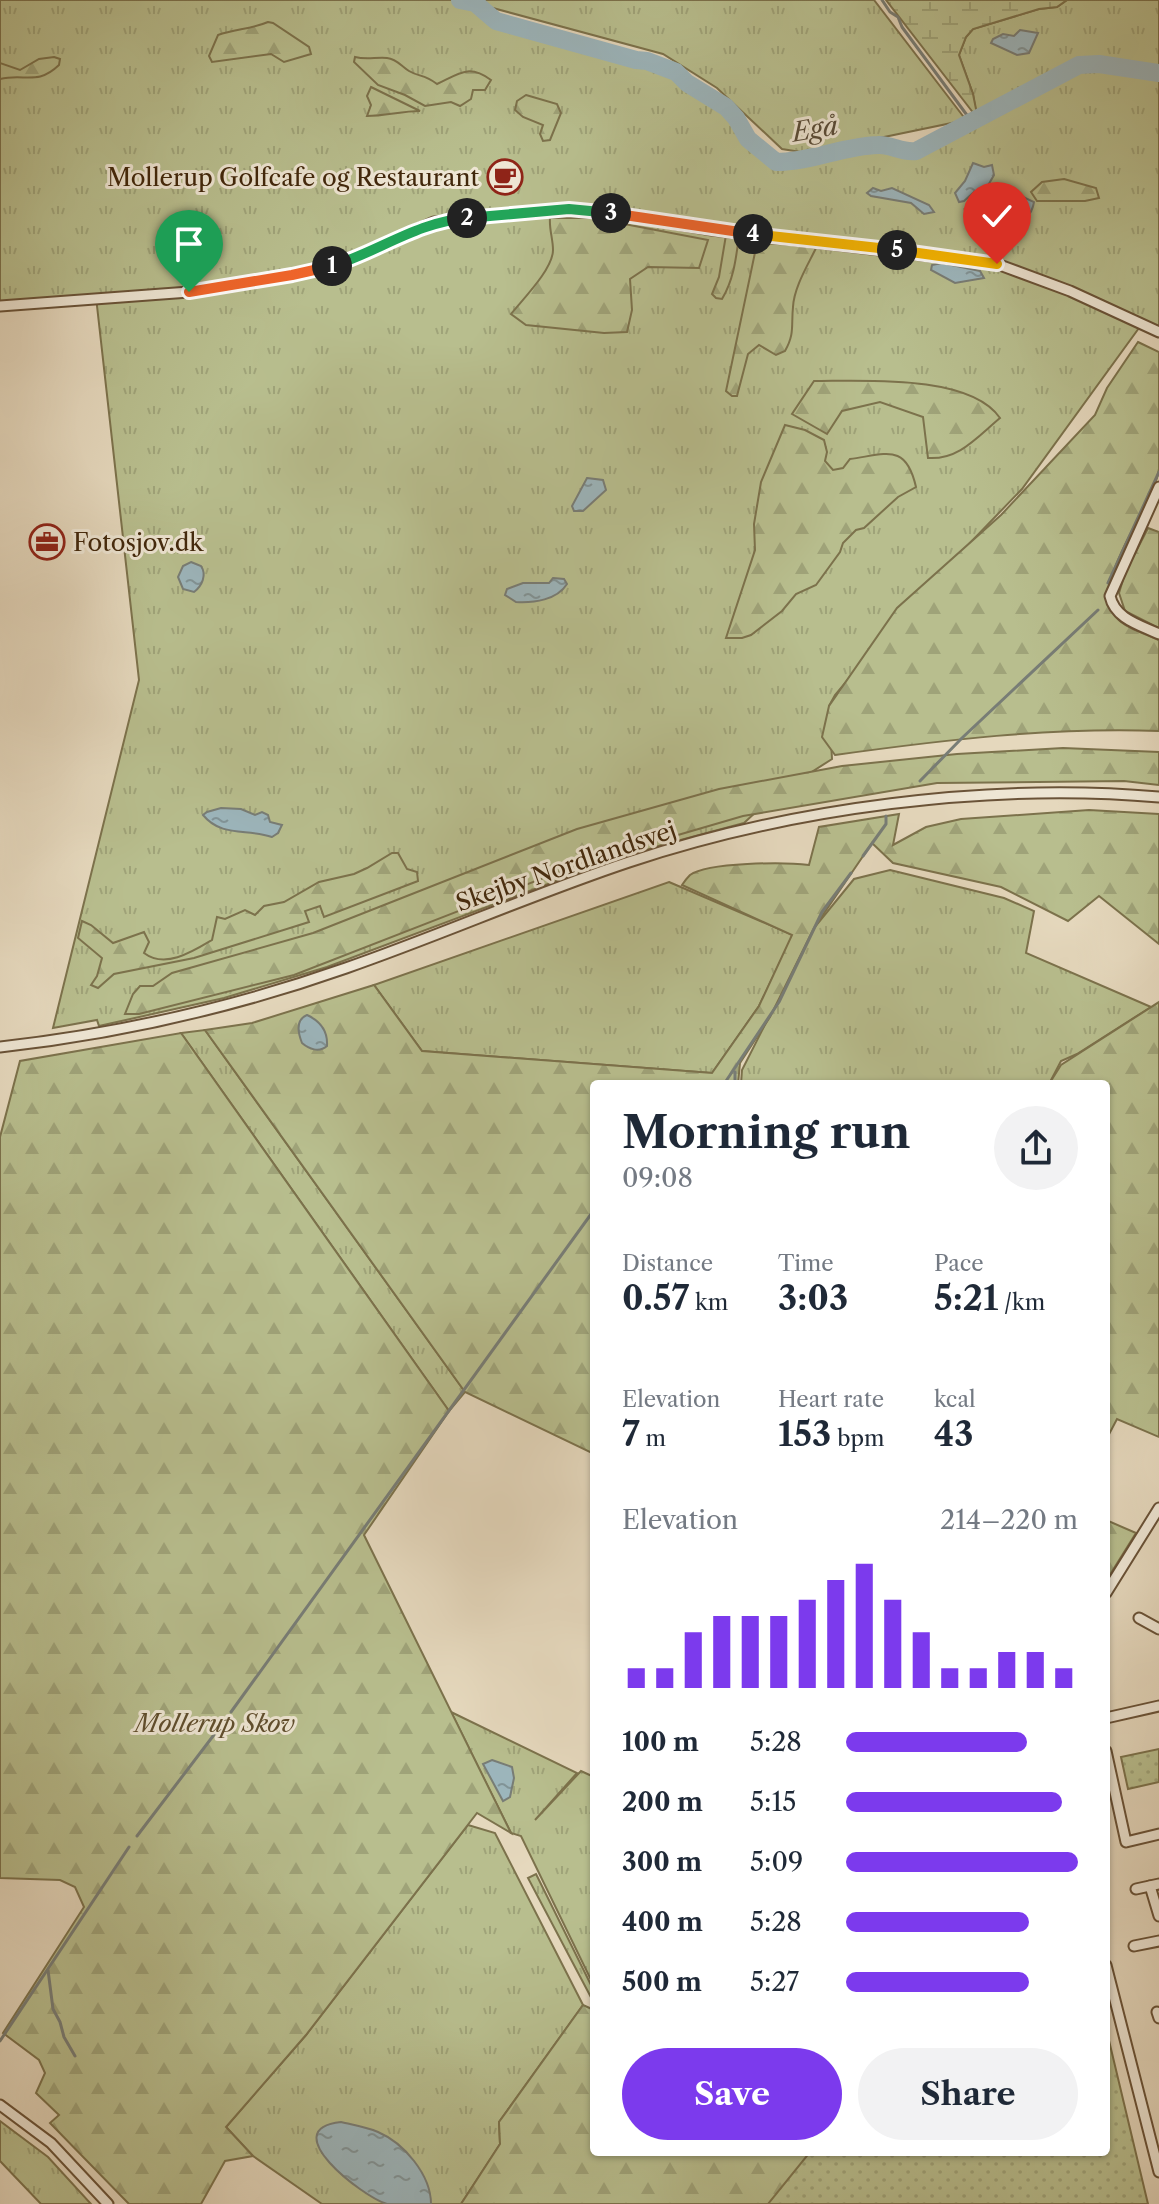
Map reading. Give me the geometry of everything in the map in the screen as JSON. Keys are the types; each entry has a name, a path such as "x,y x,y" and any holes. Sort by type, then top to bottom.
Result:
{"street":[{"path":"0,306 189,292 292,275 334,266 434,222 569,209 601,211 712,230 997,264 1070,291 1159,332"},
{"path":"1159,487 1110,596 1112,607 1120,615 1159,634"},
{"name":"Skejby Nordlandsvej","path":"0,1047 155,1021 280,990 630,862 757,827 845,811 952,798 1051,794 1159,797"},
{"path":"1110,1587 1159,1508"},
{"path":"1139,1618 1159,1629"},
{"path":"1110,1717 1159,1706"},
{"path":"1110,1769 1126,1842 1159,1834"},
{"path":"1136,1889 1155,1885 1159,1916"},
{"path":"1134,1946 1159,1941"},
{"path":"1110,1981 1159,2172"},
{"path":"0,2105 51,2143 108,2204"}],"green space":[{"path":"0,0 874,0 966,120 807,153 782,149 717,88 663,54 478,4 496,21 673,70 688,84 731,112 763,155 789,164 867,146 885,145 916,151 977,119 973,94 959,55 973,29 1039,9 1057,7 1067,0 1159,0 1159,329 1139,328 1022,489 914,601 835,695 829,706 832,759 771,798 744,823 593,867 327,967 224,998 99,1026 97,1020 53,1028 139,680 96,297 0,303"},
{"path":"886,0 1067,0 1057,7 1039,9 973,29 966,37 959,55 978,119"},
{"path":"268,22 309,47 311,54 284,62 271,54 212,62 209,56 218,35"},
{"path":"355,57 390,59 437,84 470,71 491,80 485,90 473,90 471,99 460,106 451,102 425,106 378,85 354,62"},
{"path":"39,59 60,59 59,65 44,75 0,79 0,63 20,70"},
{"path":"371,87 420,111 367,116 371,105 367,96"},
{"path":"526,95 557,104 561,113 550,140 543,141 540,134 543,125 515,110 517,101"},
{"path":"1064,179 1096,188 1099,198 1037,201 1031,192 1042,182"},
{"path":"550,218 593,218 708,240 699,268 648,267 630,279 632,310 627,332 604,333 526,325 511,314 536,284 552,258"},
{"path":"726,235 739,236 732,276 722,299 712,294 719,277"},
{"path":"757,243 817,246 796,292 791,334 785,351 776,355 759,345 748,354 737,396 732,396 726,391"},
{"path":"1138,342 1159,352 1159,469 1155,485 1116,565 1110,585 1110,602 1120,621 1159,640 1159,731 1078,731 997,736 835,755 822,737 829,706 897,608 1001,515 1095,415 1107,388"},
{"path":"814,381 886,381 941,387 985,404 1000,418 958,451 939,458 928,458 923,417 880,402 842,411 827,434 792,414"},
{"path":"785,425 805,430 824,440 827,452 825,461 833,470 843,468 850,459 885,454 900,457 907,463 916,487 898,497 864,528 856,530 843,543 816,585 796,594 782,611 751,635 726,638 755,550 754,524 761,482"},
{"path":"1148,528 1159,532 1159,628 1125,611 1119,593 1125,573"},
{"path":"1063,748 1159,752 1159,785 1124,781 937,783 743,816 582,863 294,975 139,1014 125,1014 140,986 153,986 172,973 313,933 577,829 719,789 842,766 957,754"},
{"path":"1089,810 1159,814 1159,944 1099,896 1068,921 1001,887 893,863 872,843 814,928 770,1017 740,1063 738,1080 590,1080 590,1452 465,1392 205,1030 252,1023 374,985 422,1051 712,1073 759,1006 792,935 682,885 690,875 729,865 809,865 819,827 899,814 893,845 926,827 961,819"},
{"path":"392,853 398,853 407,869 417,872 418,881 324,917 320,906 305,911 309,922 194,958 114,974 98,988 91,985 102,958 78,938 82,921 113,943 144,932 149,942 144,953 152,958 169,959 187,954 212,940 217,917 225,919 245,910 255,915 264,906 284,902 319,882 354,874"},
{"path":"890,870 1004,898 1034,911 1026,953 1151,1007 1061,1061 1051,1080 741,1080 742,1070 814,928 854,879"},
{"path":"669,882 793,935 759,1006 712,1073 422,1051 374,985"},
{"path":"1159,1002 1159,1437 1117,1419 1110,1432 1110,1080 1052,1080 1061,1065"},
{"path":"205,1030 465,1392 449,1411 181,1033"},
{"name":"Mollerup Skov","path":"181,1033 449,1411 364,1535 511,1833 477,1813 306,2035 226,2127 253,2156 225,2161 201,2204 129,2204 50,2123 59,2115 36,2093 45,2073 39,2060 3,2033 84,1907 75,1887 60,1880 0,1878 0,1137 20,1061"},
{"path":"1110,1522 1136,1533 1110,1575"},
{"path":"451,1712 577,1773 535,1820 581,1771 590,1775 590,1978 521,1836 511,1833"},
{"path":"1159,1749 1159,1782 1128,1789 1121,1757"},
{"path":"468,1825 495,1833 583,2005 499,2122 500,2144 461,2204 322,2204 253,2156 226,2127 306,2035"},
{"path":"536,1874 590,1983 590,1995 528,1878"},
{"path":"583,2005 590,2008 590,2156 985,2156 1009,2204 461,2204 500,2144 499,2122"},
{"path":"1110,2045 1148,2204 768,2204 807,2156 1110,2156"},
{"path":"0,2121 48,2157 91,2204 41,2204 0,2161"}],"water":[{"path":"1020,30 1038,33 1029,53 1017,55 991,43 1003,34 1014,36"},
{"path":"973,163 984,167 992,165 994,175 983,194 974,192 959,202 955,193 965,181"},
{"path":"873,188 881,191 892,188 929,205 934,212 924,214 911,203 871,196 867,193"},
{"path":"1021,196 1034,202 1031,211 1023,219 1010,220 1008,215 1013,203"},
{"path":"942,263 980,271 984,278 955,283 931,270 932,265"},
{"path":"587,478 603,480 606,490 583,511 574,511 572,506"},
{"path":"191,562 201,566 204,573 201,584 194,592 183,589 178,577 183,566"},
{"path":"553,578 564,579 567,584 557,594 544,599 516,602 505,595 507,589 523,583 549,583"},
{"path":"221,808 241,809 255,815 262,812 268,815 270,822 282,825 272,837 227,830 203,815"},
{"path":"307,1015 325,1031 327,1046 324,1048 314,1049 302,1043 299,1023"},
{"path":"492,1760 512,1767 514,1778 510,1797 503,1801 483,1764"},
{"path":"341,2122 378,2132 406,2152 421,2171 431,2204 387,2204 344,2177 320,2149 317,2137 323,2127"}],"waterway":[{"name":"Egå","path":"460,0 475,3 496,21 647,61 676,72 687,83 726,107 748,139 776,162 865,146 883,145 916,151 1079,65 1099,64 1159,73"},
{"path":"882,0 898,17 902,27 972,122"},
{"path":"983,194 1001,217 1008,217"},
{"path":"1108,583 1159,472"},
{"path":"920,781 1098,610"},
{"path":"863,856 886,824 886,816"},
{"path":"727,1080 779,1002 822,912 851,873"},
{"path":"735,1072 735,1080"},
{"path":"231,1712 590,1216"},
{"path":"137,1836 226,1719"},
{"path":"0,2041 129,1847"},
{"path":"48,1970 53,2009 75,2056"}],"place":[{"name":"Mollerup Golfcafe og Restaurant","path":"505,177"},
{"name":"Fotosjov.dk","path":"47,542"}],"route":[{"path":"189,292 334,266 434,222 569,209 601,211 712,230 997,264"}]}
